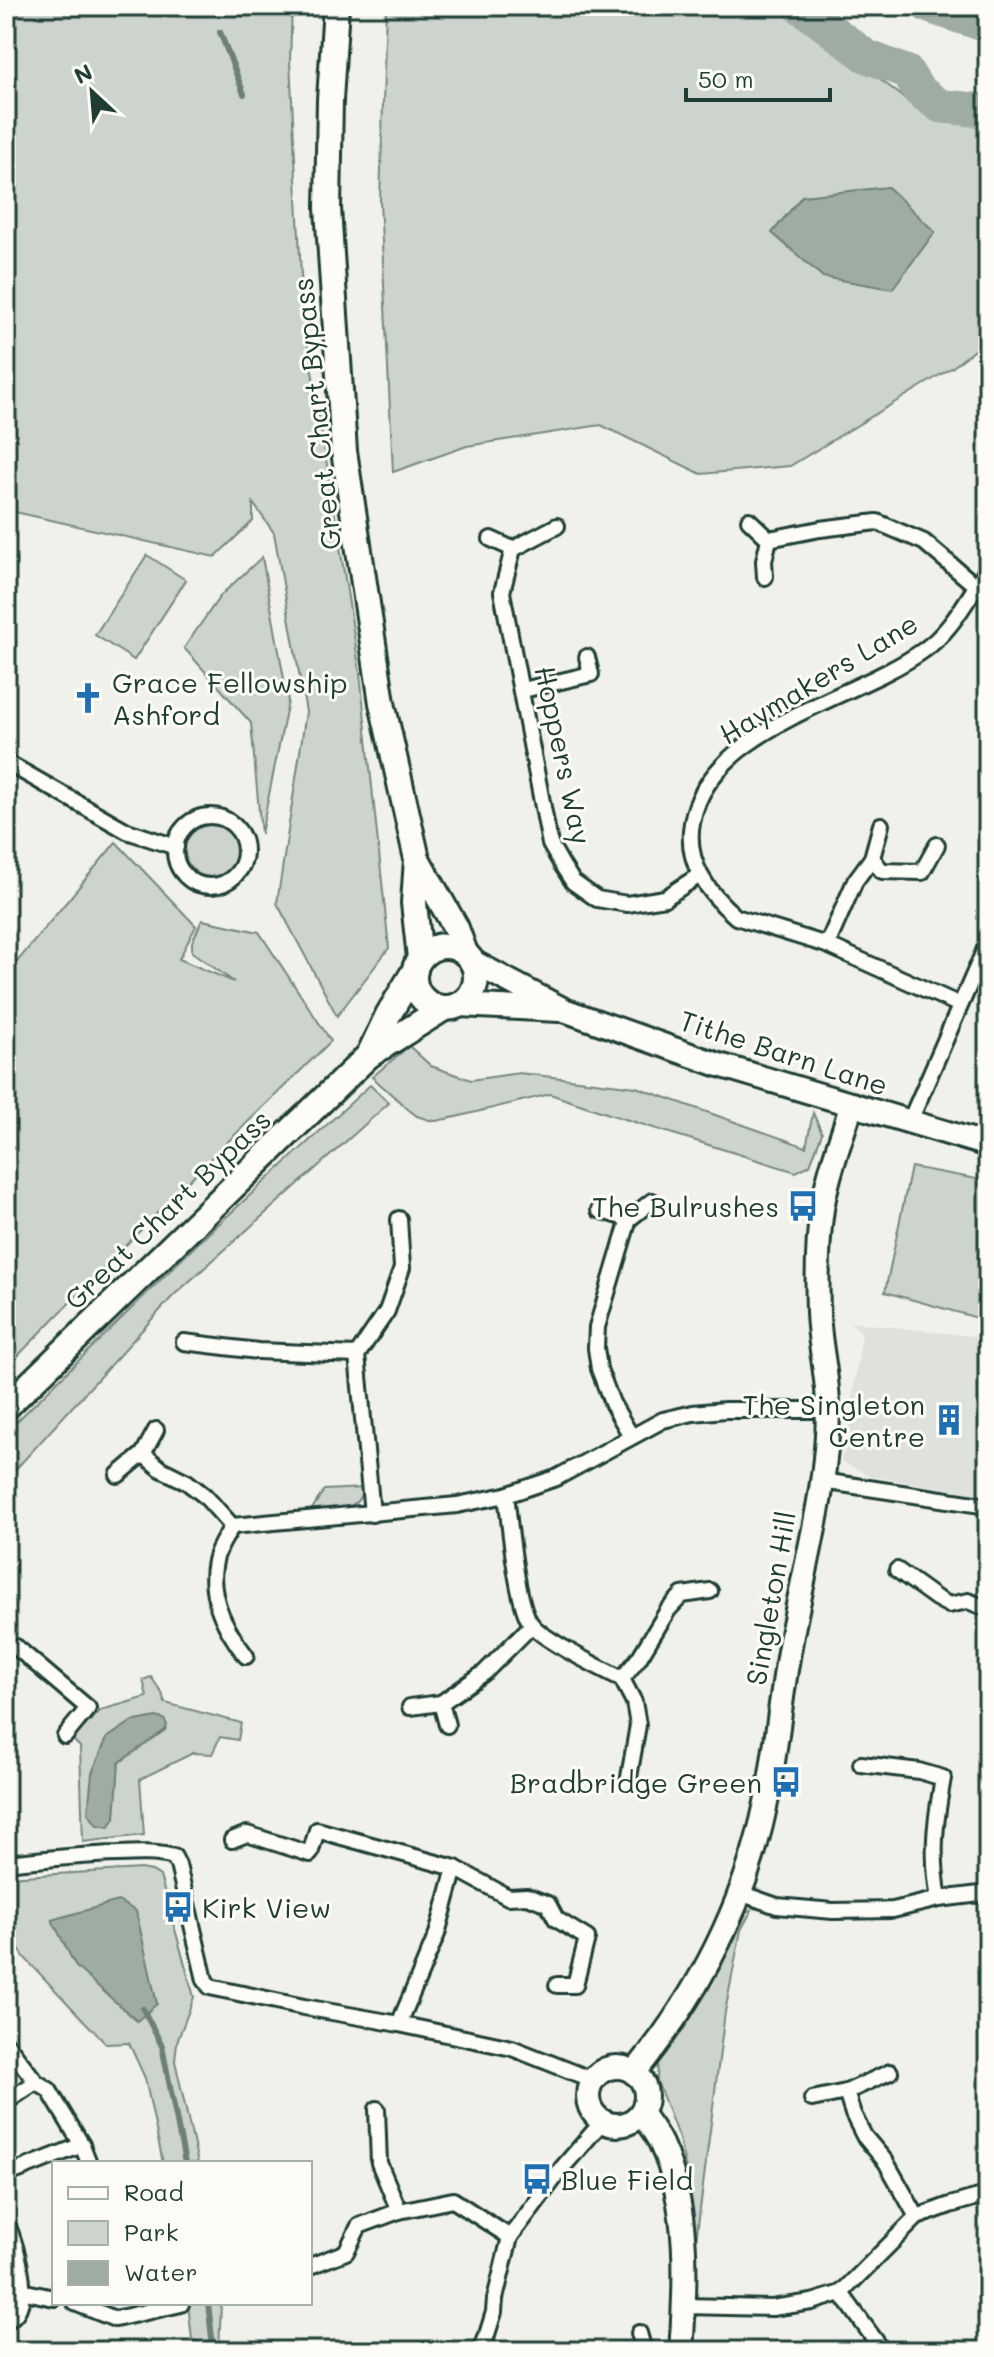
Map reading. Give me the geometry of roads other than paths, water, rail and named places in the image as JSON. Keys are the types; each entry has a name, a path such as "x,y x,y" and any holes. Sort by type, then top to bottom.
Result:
{"main road":[{"name":"Great Chart Bypass","path":"336,6 328,208 344,451 382,703 417,859 414,903 417,964 369,1055"},
{"name":"Great Chart Bypass","path":"417,859 456,928 469,958"},
{"path":"446,945 469,958 476,982 473,991 451,1006 435,1006 420,996 416,988 417,964 427,951 446,945"},
{"name":"Great Chart Bypass","path":"6,1407 369,1055 451,1006"}],"street":[{"path":"749,520 769,539"},
{"path":"769,539 877,522 924,542 976,586"},
{"path":"491,539 513,549 557,526"},
{"path":"765,577 764,561 769,539"},
{"name":"Hoppers Way","path":"513,549 502,592 550,844 573,882 597,899 627,904 665,898 698,876"},
{"name":"Haymakers Lane","path":"960,1005 827,945 736,917 698,876 689,839 695,806 712,774 741,748 812,707 886,673 926,649 958,616 988,569"},
{"path":"523,690 591,674 587,657"},
{"path":"6,762 127,831 176,847"},
{"path":"204,817 212,817 234,826 243,838 245,857 238,873 230,881 219,886 202,886 187,878 177,862 176,847 187,826 204,817"},
{"path":"827,945 855,881 872,858 881,825"},
{"path":"872,858 882,871 922,872 937,845"},
{"path":"909,1123 988,942"},
{"name":"Tithe Barn Lane","path":"469,958 564,1010 716,1064 988,1145"},
{"name":"Tithe Barn Lane","path":"451,1006 564,1010"},
{"name":"Singleton Hill","path":"634,2073 690,1998 720,1942 740,1893 766,1803 790,1646 822,1481 828,1410 825,1357 818,1315 818,1248 828,1182 852,1104"},
{"path":"631,1436 612,1403 599,1369 597,1327 629,1219 652,1201"},
{"path":"599,1210 629,1219"},
{"path":"372,1514 357,1355 387,1311 402,1268 399,1219"},
{"path":"184,1342 258,1351 357,1355"},
{"path":"232,1526 426,1509 506,1495 556,1478 663,1420 693,1413 787,1408 828,1410"},
{"path":"118,1475 143,1454 156,1430"},
{"path":"143,1454 205,1496 232,1526"},
{"path":"822,1481 988,1506"},
{"path":"506,1495 520,1591 532,1625 575,1654 622,1679 634,1702 638,1725 628,1783"},
{"path":"232,1526 215,1559 213,1584 218,1609 229,1634 246,1656"},
{"path":"897,1570 949,1605 968,1601 988,1609"},
{"path":"622,1679 639,1658 668,1610 682,1595 710,1591"},
{"path":"410,1707 441,1703 484,1673 532,1625"},
{"path":"6,1646 16,1647 88,1708 65,1736"},
{"path":"441,1703 447,1725"},
{"path":"861,1764 919,1771 943,1778 934,1827 934,1871 939,1899"},
{"path":"232,1840 247,1834 310,1854 317,1830 455,1868 508,1897 527,1896 548,1904 556,1919 587,1938 575,1985 557,1985"},
{"path":"6,1863 74,1855 142,1853 174,1857 205,1980 210,1987 512,2048 593,2080"},
{"path":"399,2024 437,1934 455,1868"},
{"path":"740,1893 777,1906 833,1911 893,1910 939,1899 988,1893"},
{"path":"6,2043 36,2082 49,2090 88,2161"},
{"path":"607,2068 626,2068 634,2073 645,2087 641,2113 628,2124 602,2122 590,2107 589,2088 593,2080 607,2068"},
{"path":"812,2099 846,2092 890,2072"},
{"path":"6,2102 36,2082"},
{"path":"846,2092 864,2136 886,2162 917,2217"},
{"path":"377,2109 379,2163 399,2211"},
{"path":"641,2113 661,2143 673,2178 682,2234 684,2306 681,2351"},
{"path":"480,2351 494,2312 510,2237 562,2168 602,2122"},
{"path":"6,2175 82,2145"},
{"path":"684,2306 772,2308 812,2302 841,2293 917,2217 978,2197 988,2200"},
{"path":"312,2265 346,2252 359,2226 399,2211 453,2200 510,2237"},
{"path":"6,2221 17,2249 21,2291 17,2312 6,2322"},
{"path":"21,2291 52,2298"},
{"path":"841,2293 883,2351"},
{"path":"80,2305 115,2319 177,2305"},
{"path":"639,2333 644,2351"}],"water":[{"path":"888,187 935,232 892,289 823,277 772,233 802,196"},
{"path":"156,1717 164,1719 167,1725 165,1730 119,1763 115,1818 109,1827 97,1825 88,1813 92,1773 107,1738 131,1722"},
{"path":"118,1901 136,1911 157,2004 137,2021 76,1967 52,1920"}],"waterway":[{"path":"799,6 866,56 907,72 918,90 940,106 988,111"},
{"path":"928,6 988,26"},
{"path":"220,32 244,94"},
{"path":"143,2009 162,2046 185,2161"},
{"path":"208,2305 211,2351"}],"place":[{"name":"Grace Fellowship Ashford","path":"88,698"},
{"name":"The Bulrushes","path":"803,1206"},
{"name":"The Singleton Centre","path":"949,1420"},
{"name":"Bradbridge Green","path":"786,1782"},
{"name":"Kirk View","path":"178,1907"},
{"name":"Blue Field","path":"537,2179"}]}
